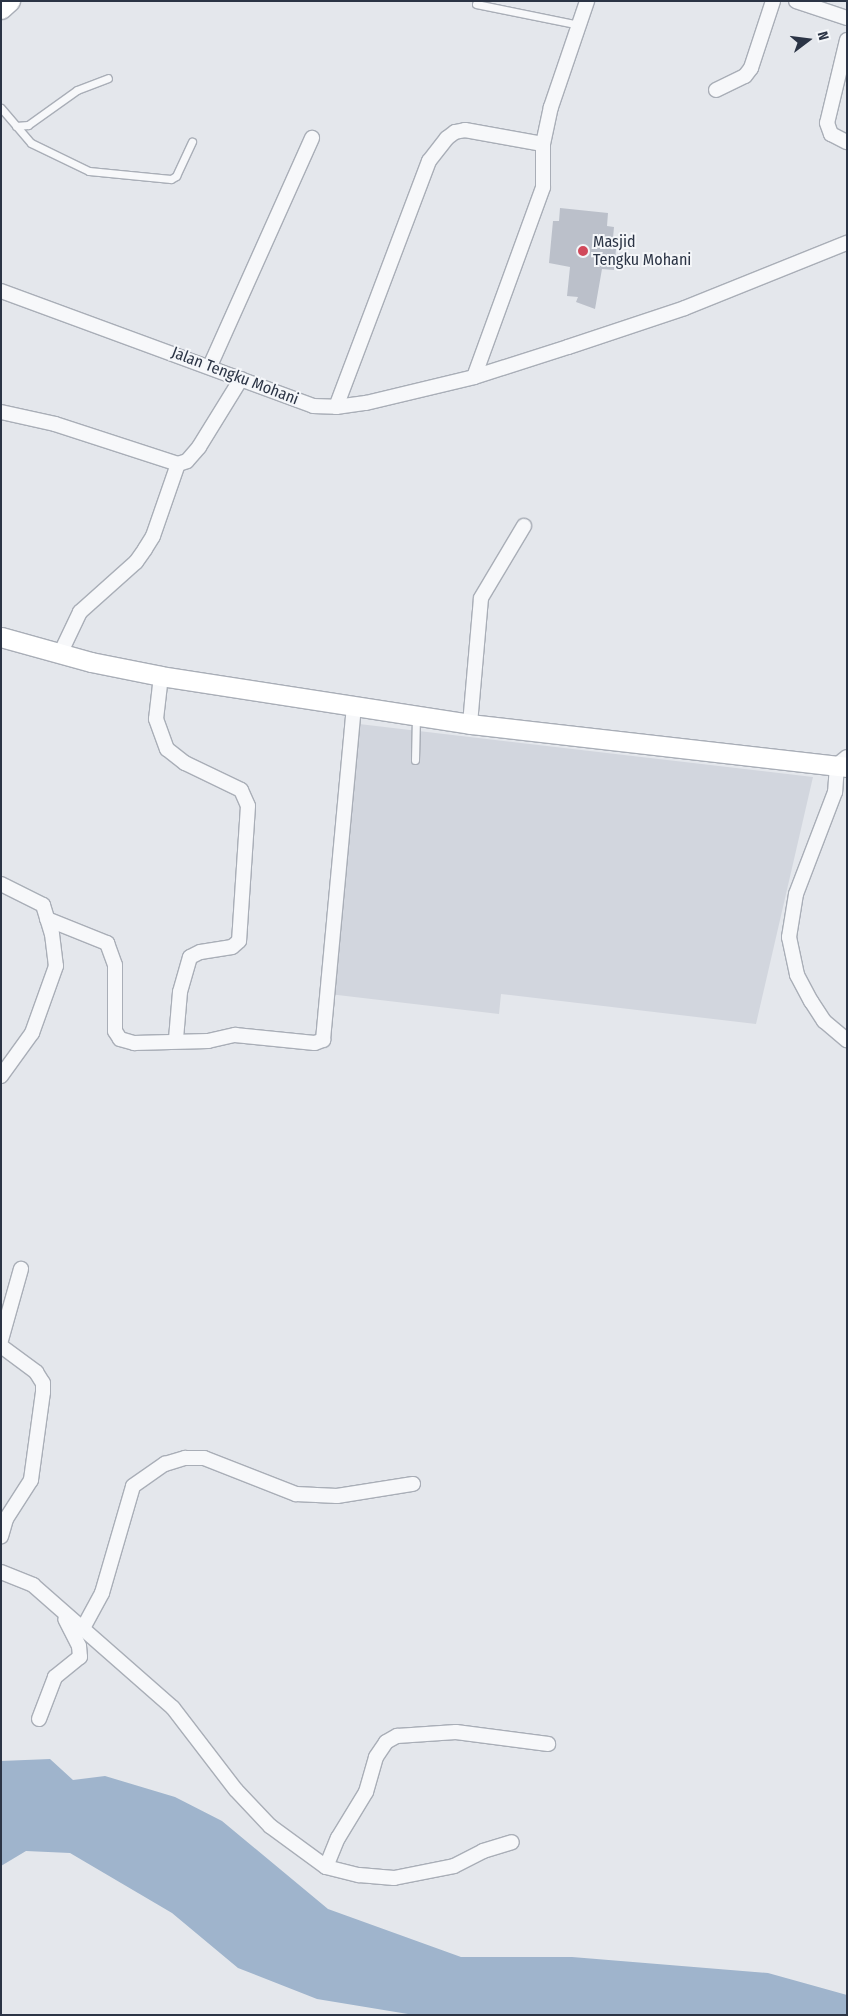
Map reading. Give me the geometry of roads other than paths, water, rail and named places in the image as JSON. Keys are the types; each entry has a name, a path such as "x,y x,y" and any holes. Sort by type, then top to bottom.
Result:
{"street":[{"path":"1,9 10,1"},
{"path":"474,377 543,187 543,144 587,1"},
{"path":"716,90 745,76 751,68 773,1"},
{"path":"796,1 847,18"},
{"path":"847,40 827,124 831,134 847,142"},
{"path":"336,407 429,161 447,138 455,132 465,130 543,144"},
{"path":"210,366 312,138"},
{"name":"Jalan Tengku Mohani","path":"1,291 210,366 313,406 336,407 366,404 474,377 685,308 847,243"},
{"path":"1,412 55,424 178,464 186,461 198,447 241,379"},
{"path":"60,654 70,629 86,605 136,562 145,549 153,536 178,464"},
{"path":"470,724 481,598 524,526"},
{"path":"1,638 60,654 160,676 470,724 844,763 835,792 796,894 790,937 797,975 811,1001 824,1022 847,1040"},
{"path":"160,676 156,719 167,748 185,763 241,790 248,806 239,941 232,948 200,952 190,957 180,992 176,1039"},
{"path":"48,919 108,943 115,965 115,1031 120,1039 134,1043 176,1039 208,1041 235,1035 315,1044 323,1040 354,706"},
{"path":"1,884 43,905 48,919 56,966 32,1034 1,1076"},
{"path":"1,1340 21,1269"},
{"path":"1,1346 36,1372 43,1383 43,1392 31,1480 6,1519 1,1536"},
{"path":"82,1630 102,1592 133,1486 165,1464 185,1458 204,1458 296,1494 338,1496 413,1484"},
{"path":"1,1572 33,1585 82,1630 174,1708 236,1790 270,1826 326,1867 359,1875 394,1878 454,1866 483,1851 512,1842"},
{"path":"39,1719 55,1677 80,1657 79,1646 62,1612"},
{"path":"326,1867 338,1838 366,1792 376,1757 386,1742 397,1736 456,1732 548,1744"}],"lane":[{"path":"476,4 579,25"},
{"path":"16,126 28,125 77,90 108,78"},
{"path":"1,108 31,143 74,166 160,180 176,176 192,141"},
{"path":"416,715 416,760"}],"water":[{"path":"50,1759 73,1780 105,1776 175,1797 222,1821 328,1909 461,1957 572,1957 768,1973 847,1995 847,2015 414,2015 317,1999 238,1968 172,1913 70,1853 26,1851 1,1866 1,1761"}],"place":[{"name":"Masjid Tengku Mohani","path":"583,251"}]}
